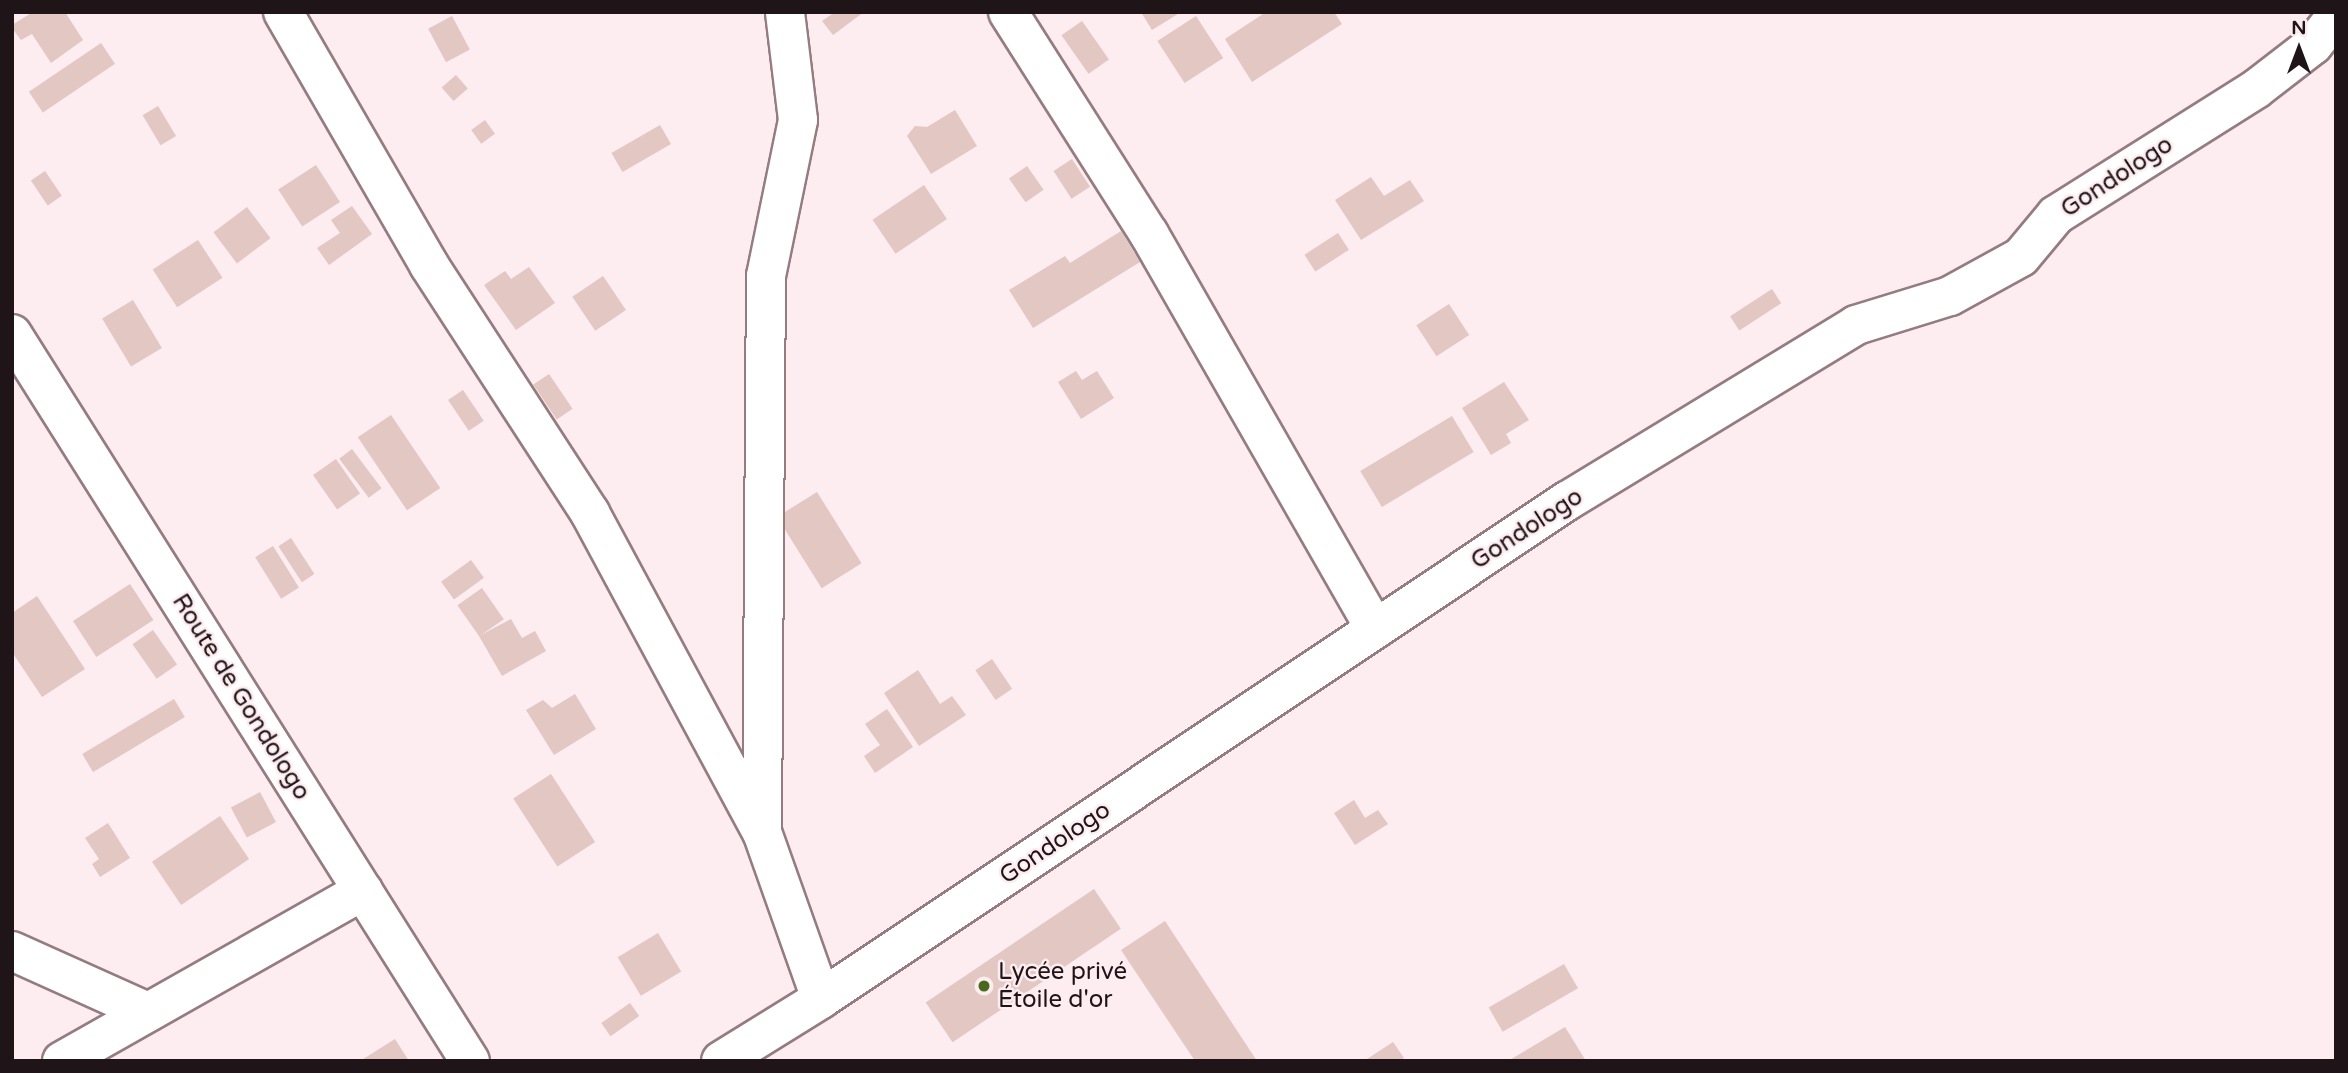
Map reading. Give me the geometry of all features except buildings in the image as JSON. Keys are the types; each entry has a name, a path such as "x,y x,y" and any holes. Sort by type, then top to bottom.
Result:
{"street":[{"path":"284,12 429,265 590,513 762,832 821,999"},
{"path":"762,832 766,276 798,120 785,12"},
{"path":"1008,12 1149,234 1375,629"},
{"name":"Gondologo","path":"721,1061 821,999 1567,501 1856,325 1950,296 2021,257 2056,215 2256,89 2314,46 2336,17"},
{"name":"Route de Gondologo","path":"12,334 470,1061"},
{"path":"62,1061 363,891"},
{"path":"12,951 148,1012"}],"place":[{"name":"Lycée privé Étoile d'or","path":"984,986"}]}
